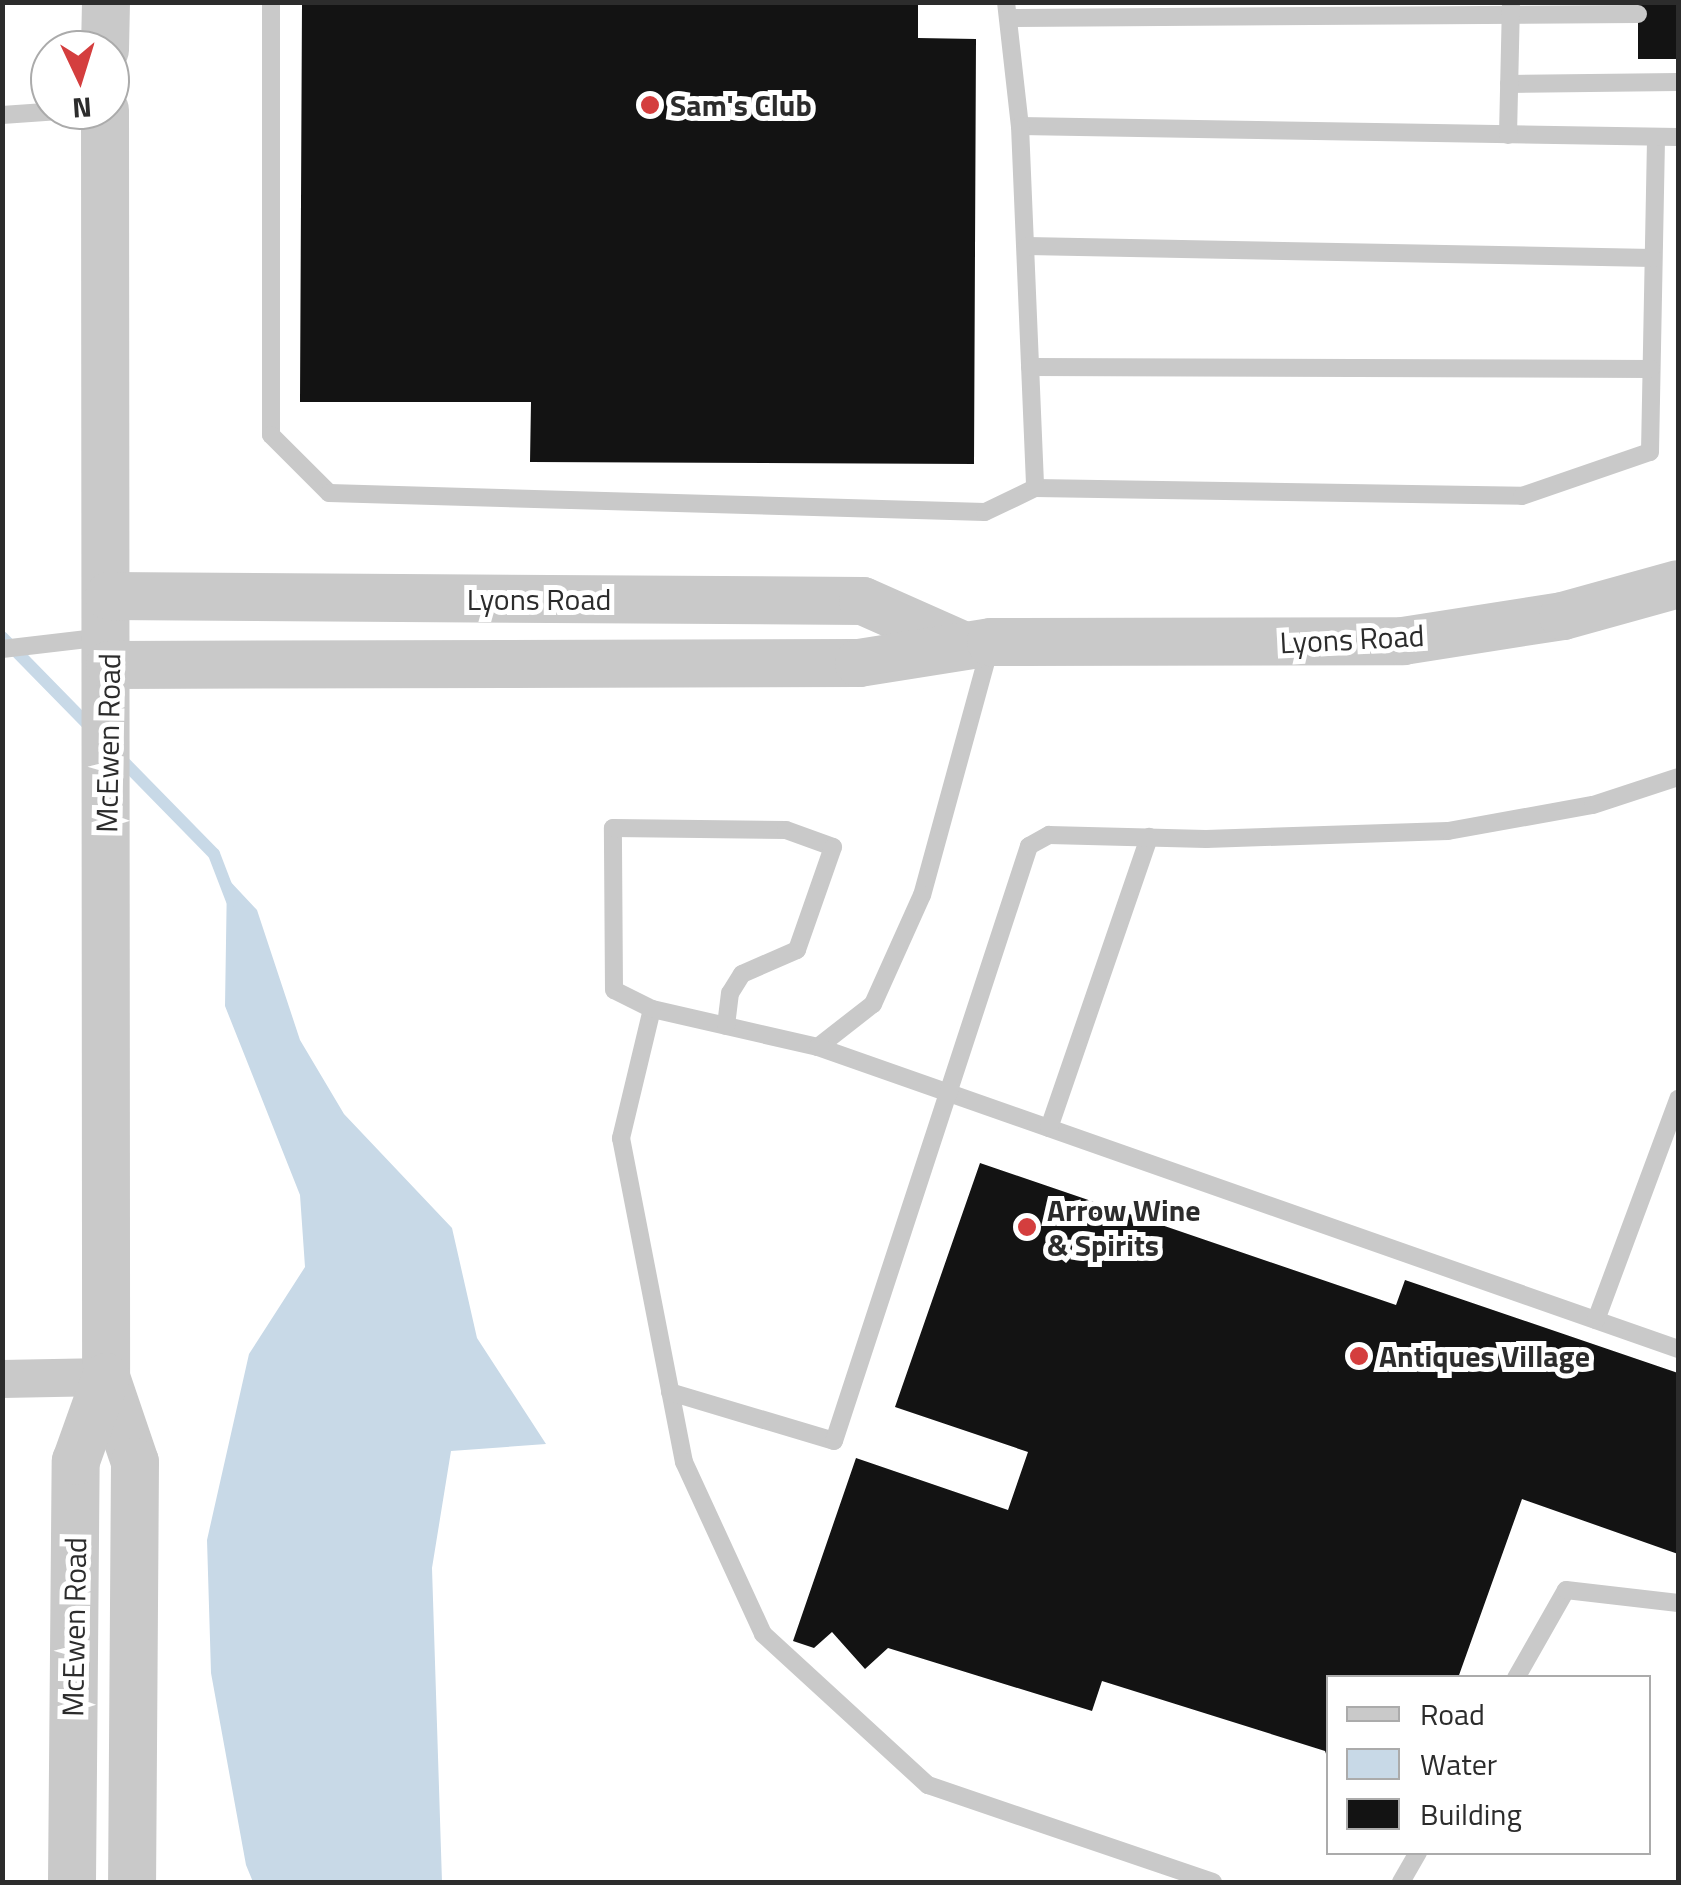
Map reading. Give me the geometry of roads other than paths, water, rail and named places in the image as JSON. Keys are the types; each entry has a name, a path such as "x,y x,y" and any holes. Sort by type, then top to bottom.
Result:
{"street":[{"path":"105,30 106,2"},
{"name":"McEwen Road","path":"105,130 110,632 106,1377 135,1462 132,1882"},
{"name":"Lyons Road","path":"110,632 859,663 976,643 1403,641 1563,616 1678,584"},
{"name":"Lyons Road","path":"110,632 863,602 976,643"},
{"path":"2,1380 106,1377"},
{"name":"McEwen Road","path":"72,1882 76,1461 106,1377"}],"lane":[{"path":"271,2 271,435 330,493 986,512 1035,488 1522,496 1650,452 1656,137"},
{"path":"1035,488 1020,126 1007,10 1510,9 1638,14"},
{"path":"1508,134 1510,9"},
{"path":"1509,84 1678,82"},
{"path":"4,117 30,114"},
{"path":"1020,126 1678,138"},
{"path":"1027,246 1653,258"},
{"path":"1030,367 1651,369"},
{"path":"2,649 110,632"},
{"path":"818,1047 874,1004 922,895 976,643"},
{"path":"670,1392 834,1441 952,1094 1029,846 1049,835 1150,837 1448,831 1593,805 1678,777"},
{"path":"726,1026 730,994 742,974 797,950 834,846 786,830 612,828 614,990 652,1009 726,1026 818,1047 1678,1348"},
{"path":"1049,1128 1150,837"},
{"path":"652,1009 621,1138 684,1462 763,1634 928,1785 1213,1882"},
{"path":"1596,1320 1678,1099"},
{"path":"1518,1675 1566,1590 1678,1603"},
{"path":"1401,1882 1416,1855"}],"water":[{"path":"227,878 257,910 300,1040 344,1114 452,1228 477,1338 546,1444 451,1451 432,1568 442,1882 253,1882 246,1865 211,1673 207,1540 249,1354 305,1267 300,1195 225,1006"}],"waterway":[{"path":"2,637 92,729"},
{"path":"120,758 214,854 232,901"}],"place":[{"name":"Sam's Club","path":"650,105"},
{"name":"Arrow Wine & Spirits","path":"1027,1227"},
{"name":"Antiques Village","path":"1359,1356"}]}
